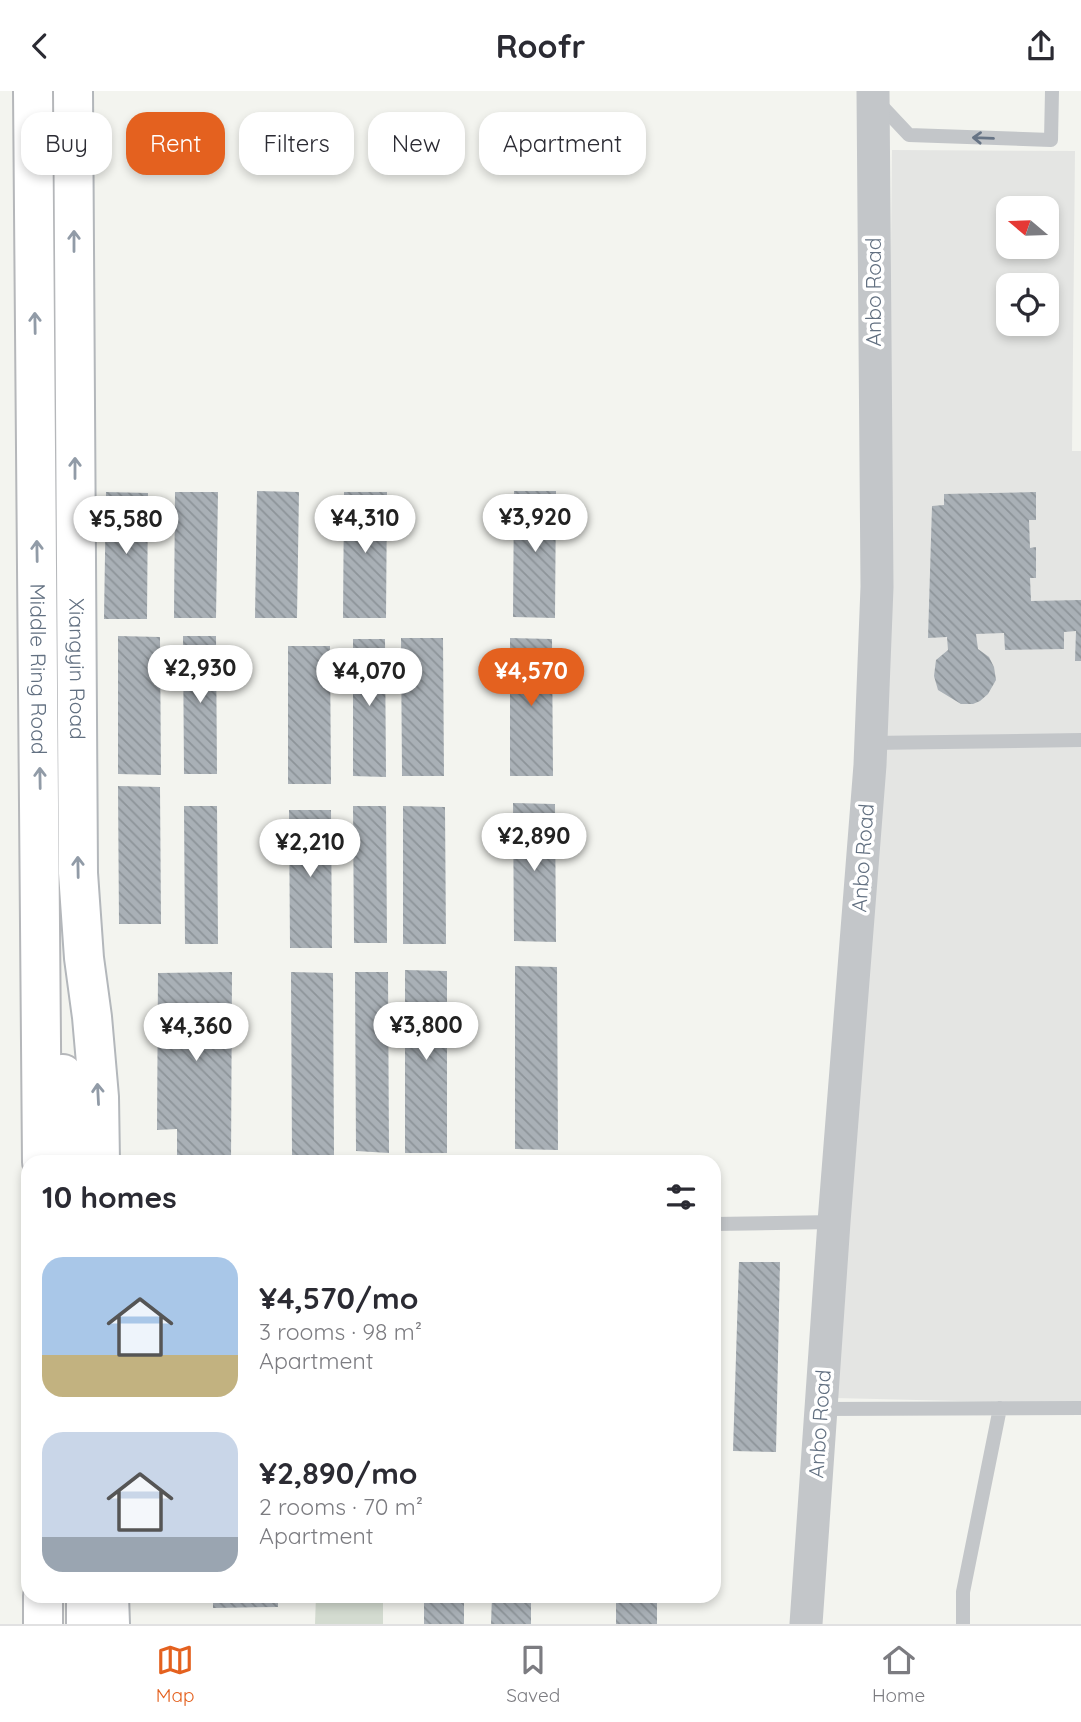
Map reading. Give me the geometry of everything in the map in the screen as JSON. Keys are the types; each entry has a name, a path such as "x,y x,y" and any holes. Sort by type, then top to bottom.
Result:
{"main road":[{"name":"Middle Ring Road","path":"33,91 41,1155"},
{"name":"Xiangyin Road","path":"73,91 78,873 83,958 92,1017 99,1097 100,1155"},
{"path":"40,847 71,1155"},
{"path":"43,1603 43,1624"},
{"path":"86,1603 86,1624"},
{"path":"109,1603 110,1624"}],"street":[{"name":"Anbo Road","path":"806,1624 871,743 877,587 875,93"}],"lane":[{"path":"875,93 909,135 1052,140 1052,91"},
{"path":"871,743 1081,740"},
{"path":"721,1224 834,1223"},
{"path":"964,1624 963,1592 1000,1408"},
{"path":"821,1409 1081,1408"}],"shaded area":[{"path":"892,150 1075,151 1072,451 1081,451 1081,1404 836,1398 889,450"},
{"path":"316,1603 383,1603 383,1624 315,1624"}],"building":[{"path":"257,491 299,492 297,618 255,618"},
{"path":"514,491 556,491 555,618 513,617"},
{"path":"106,492 148,493 147,619 104,619"},
{"path":"175,492 218,492 216,618 174,618"},
{"path":"344,492 387,492 386,618 343,618"},
{"path":"1036,492 1036,520 1029,520 1030,548 1036,547 1036,578 1030,578 1031,601 1081,600 1081,661 1075,661 1076,631 1064,632 1064,649 1005,650 1004,633 976,634 978,649 989,657 996,680 988,694 980,701 961,704 938,690 934,676 936,660 948,650 947,637 928,638 932,506 944,505 944,494"},
{"path":"118,636 160,637 161,775 118,774"},
{"path":"183,636 216,636 217,774 184,774"},
{"path":"401,638 443,638 444,776 402,776"},
{"path":"510,638 552,639 553,776 510,776"},
{"path":"353,639 385,639 386,777 353,776"},
{"path":"288,646 330,646 331,784 288,784"},
{"path":"118,786 160,787 161,924 119,924"},
{"path":"513,803 555,804 556,942 514,941"},
{"path":"184,806 217,806 218,944 185,944"},
{"path":"353,806 386,806 387,943 354,943"},
{"path":"403,806 445,807 446,944 403,944"},
{"path":"289,810 331,810 332,948 290,948"},
{"path":"515,966 557,967 558,1150 515,1149"},
{"path":"405,970 447,971 447,1153 405,1153"},
{"path":"232,972 231,1155 177,1155 177,1129 157,1130 158,973"},
{"path":"291,972 333,973 334,1155 292,1155"},
{"path":"355,972 388,972 389,1153 356,1151"},
{"path":"739,1262 780,1262 776,1452 733,1451"},
{"path":"213,1603 278,1603 278,1607 213,1608"},
{"path":"424,1603 464,1603 464,1624 424,1624"},
{"path":"492,1603 531,1603 531,1624 491,1624"},
{"path":"616,1603 657,1603 657,1624 616,1624"}]}
